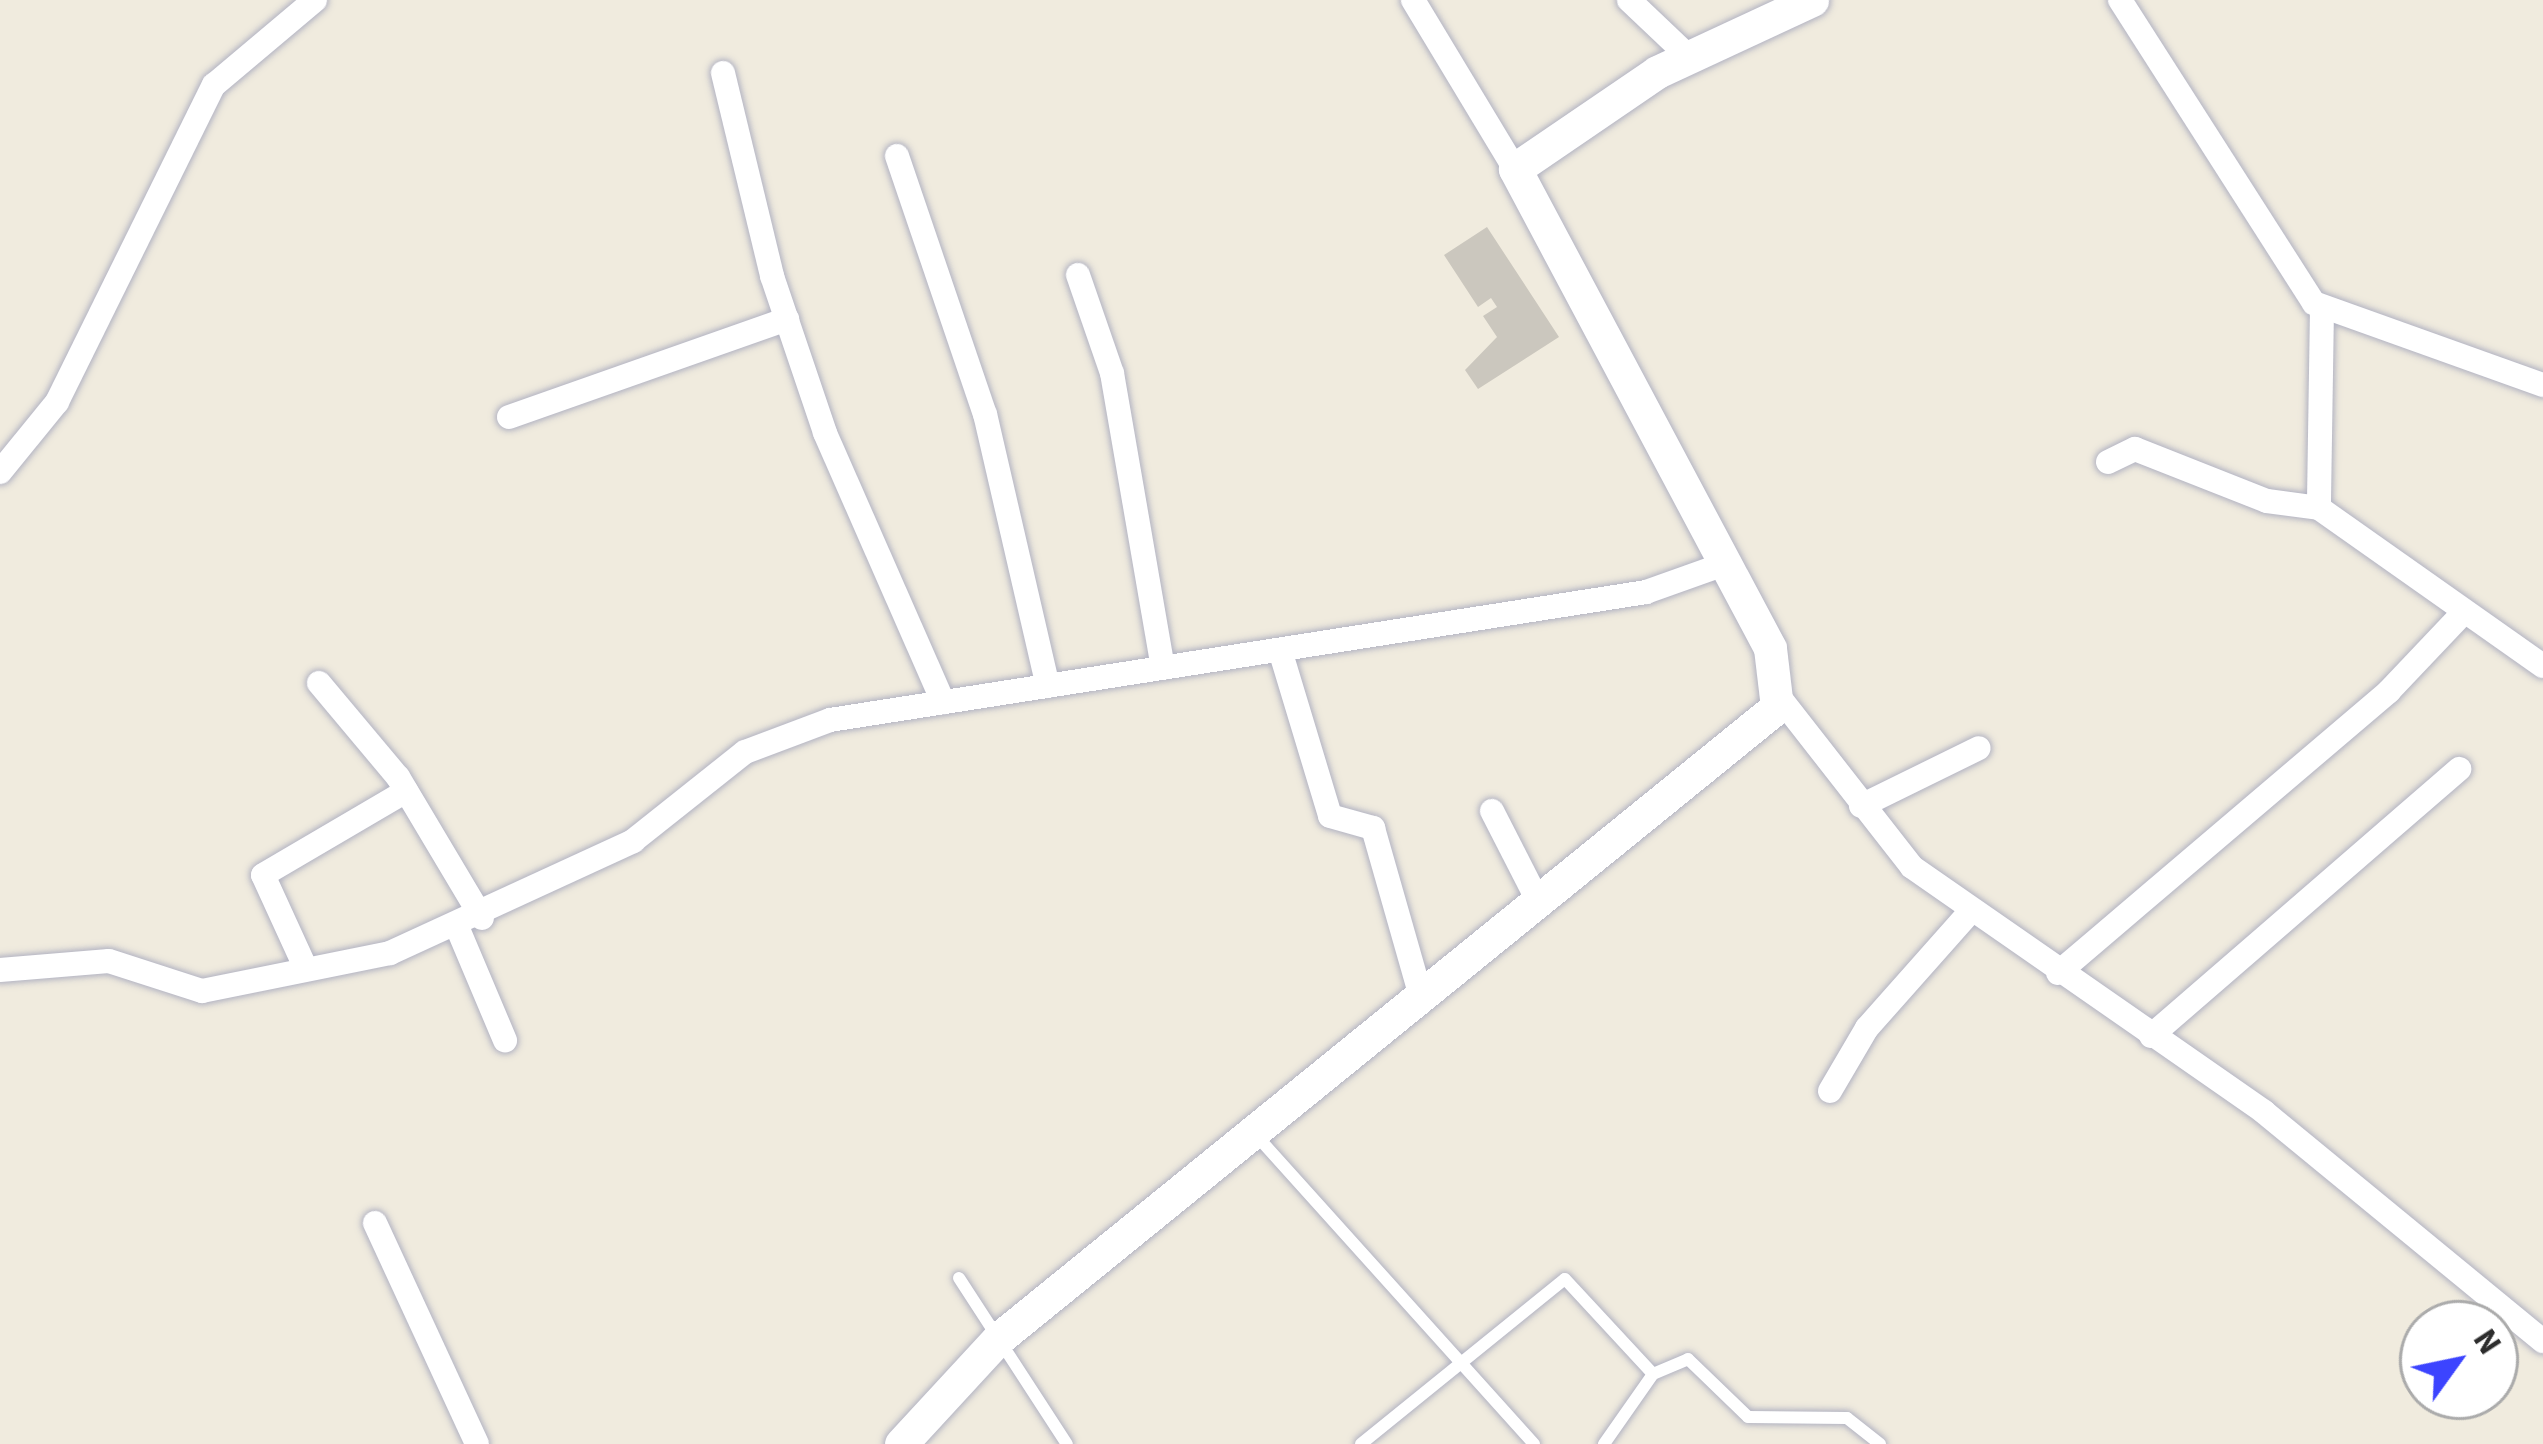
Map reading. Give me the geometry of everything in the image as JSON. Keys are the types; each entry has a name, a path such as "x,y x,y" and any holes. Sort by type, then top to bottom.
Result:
{"main road":[{"path":"902,1444 998,1339 1539,903 1780,698 1770,648 1515,169 1689,57 1812,0"}],"street":[{"path":"0,472 67,383 214,86 315,0"},
{"path":"1414,0 1515,169"},
{"path":"1629,0 1689,57"},
{"path":"2120,0 2322,310 2318,508"},
{"path":"723,73 787,320 943,702"},
{"path":"897,156 1001,472 1048,686"},
{"path":"1078,275 1112,373 1163,668"},
{"path":"2322,310 2543,385"},
{"path":"509,417 787,320"},
{"path":"2108,462 2135,449 2266,501 2318,508 2543,666"},
{"path":"1,970 109,961 202,991 306,970 458,929 482,918 657,828 763,742 943,702 1646,592 1722,565"},
{"path":"2059,973 2389,691 2464,612"},
{"path":"1280,650 1330,816 1373,828 1421,997"},
{"path":"319,683 406,790 482,918"},
{"path":"1780,698 1861,806 1969,913 2264,1112 2543,1341"},
{"path":"1861,806 1979,748"},
{"path":"2152,1036 2459,769"},
{"path":"306,970 263,875 406,790"},
{"path":"1492,811 1539,903"},
{"path":"1830,1091 1867,1028 1969,913"},
{"path":"458,929 505,1040"},
{"path":"375,1223 477,1444"}],"lane":[{"path":"1255,1133 1534,1444"},
{"path":"959,1278 1067,1444"},
{"path":"1361,1444 1457,1359 1565,1280 1653,1374"},
{"path":"1604,1444 1653,1374 1688,1359 1748,1417 1847,1418 1880,1444"}],"building":[{"path":"1487,227 1559,337 1478,389 1465,370 1497,337 1483,316 1497,307 1491,298 1478,307 1444,255"}]}
